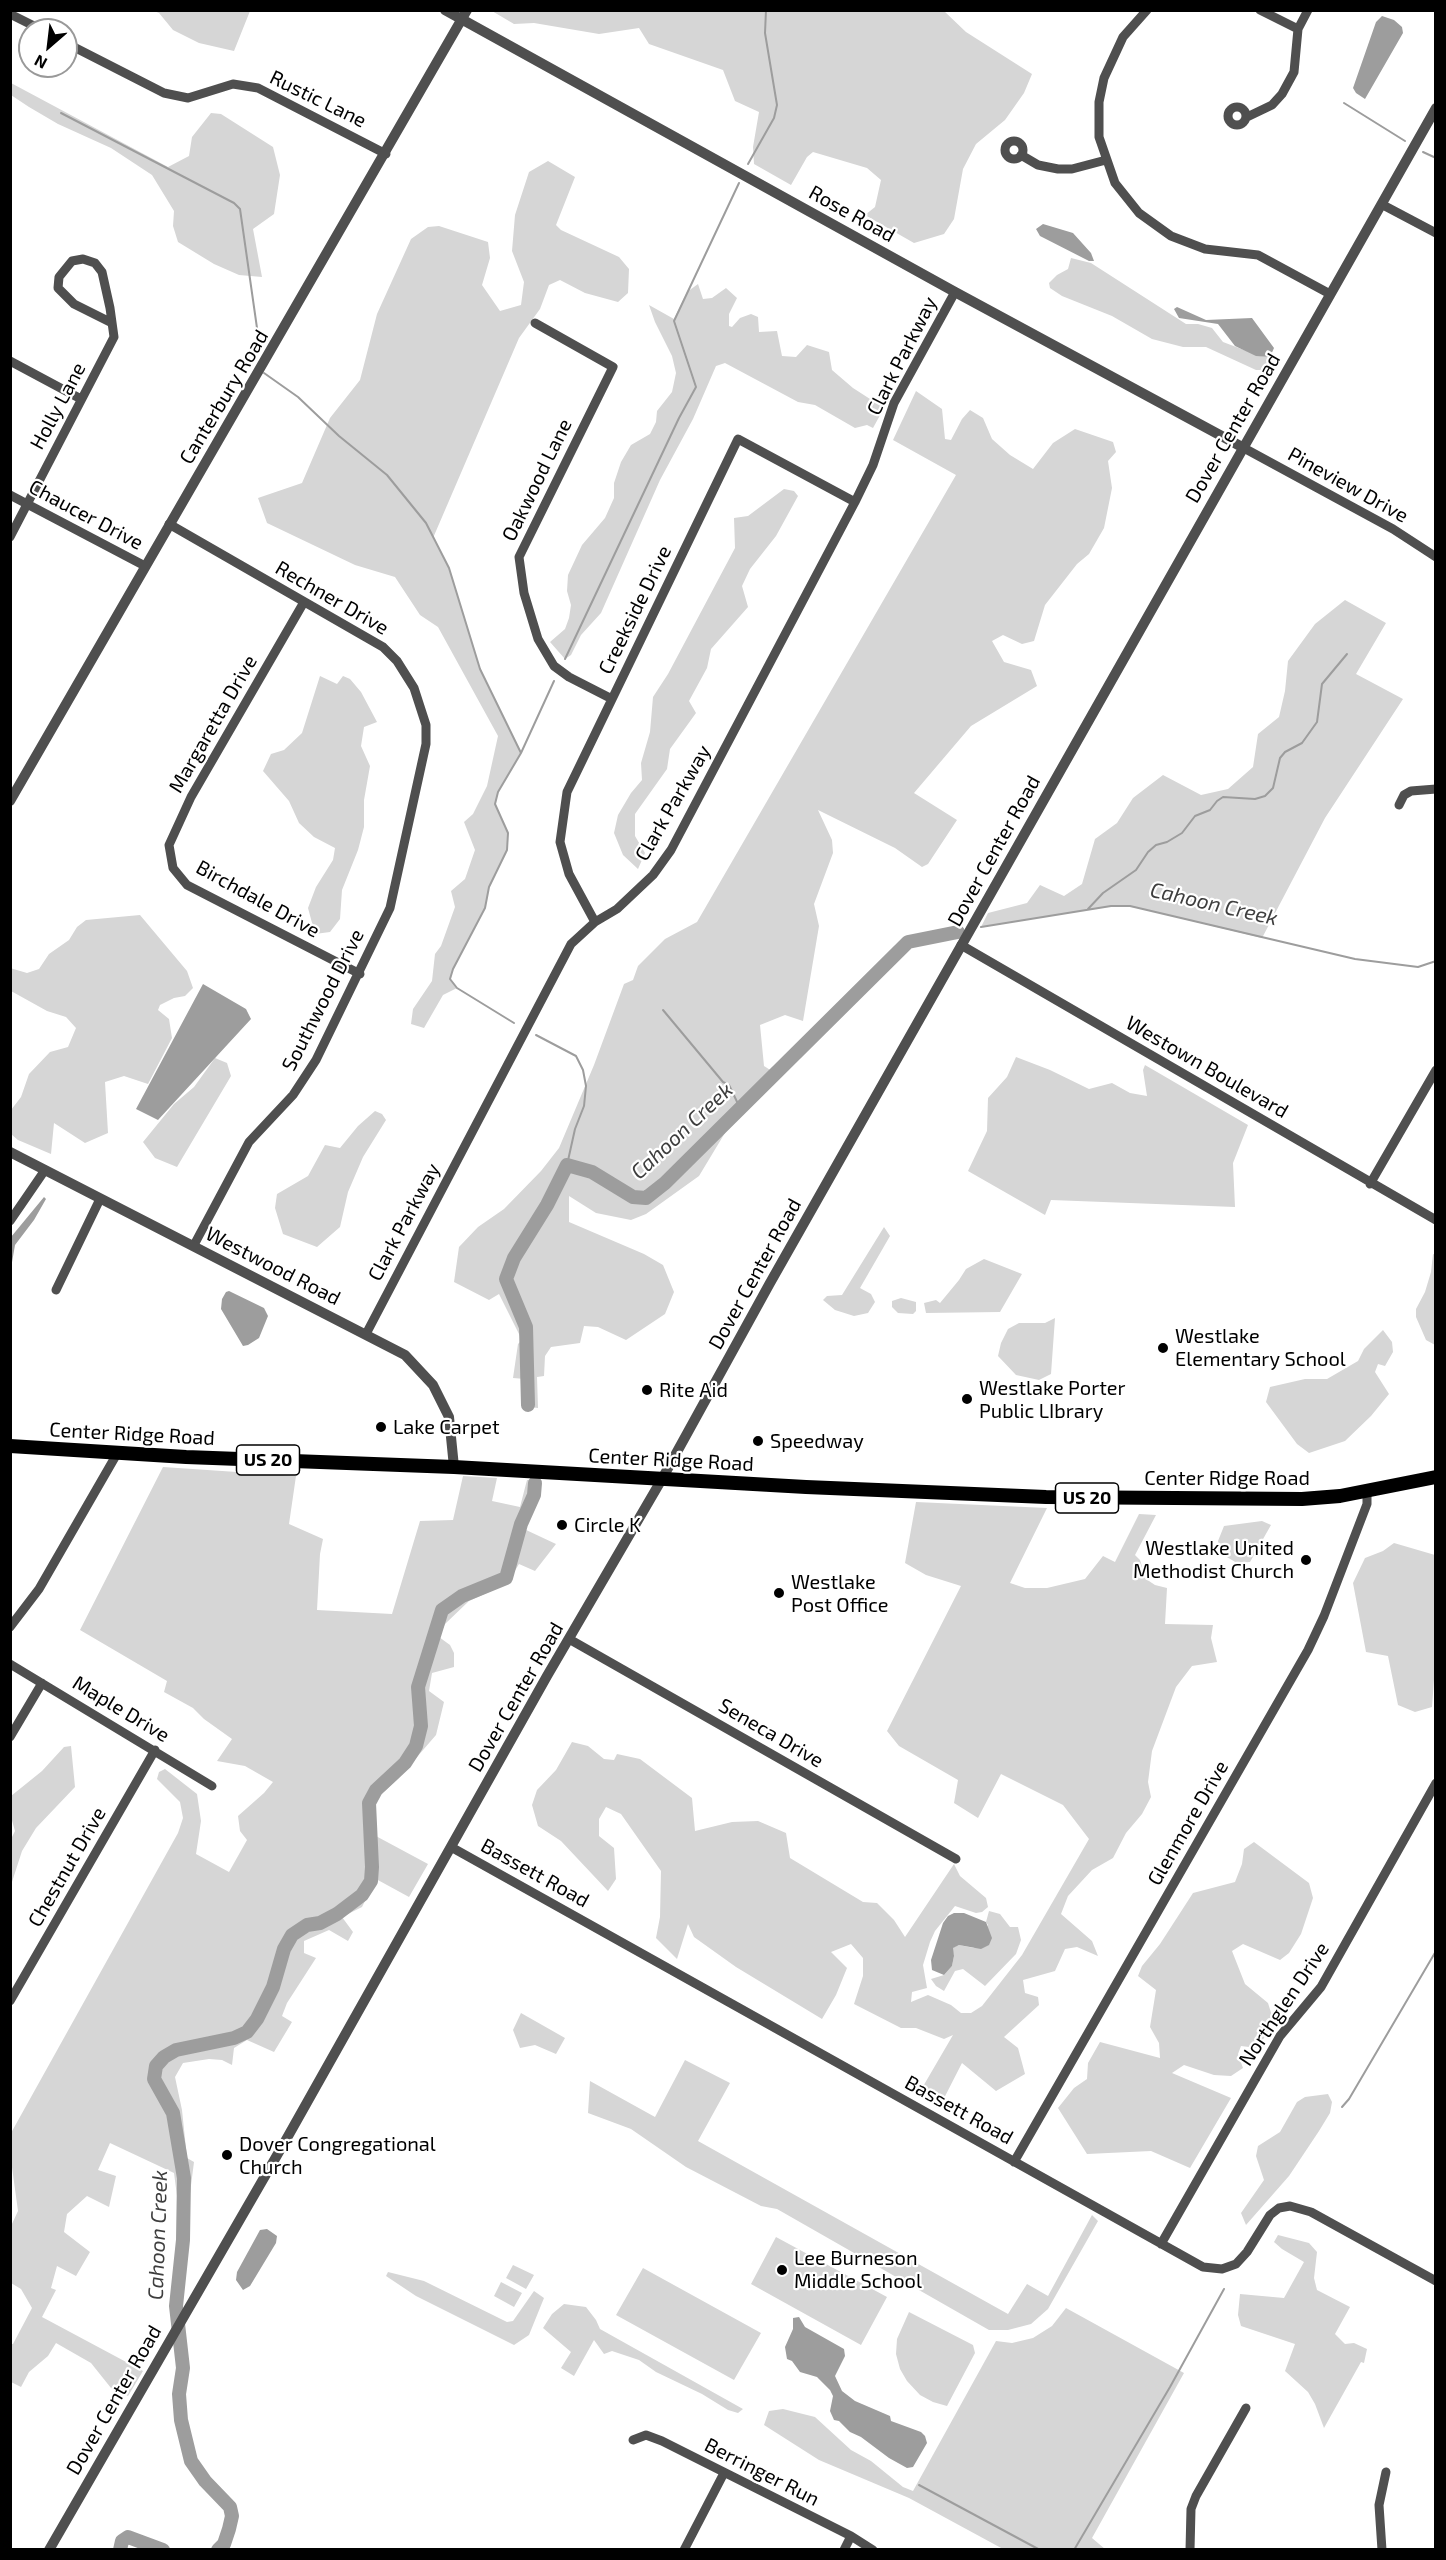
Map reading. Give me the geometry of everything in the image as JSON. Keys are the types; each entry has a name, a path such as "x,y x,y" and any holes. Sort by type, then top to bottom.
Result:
{"main road":[{"name":"Center Ridge Road","path":"10,1446 1046,1497 1302,1499 1340,1496 1436,1477"}],"street":[{"name":"Rose Road","path":"445,10 465,15 955,292 1242,447"},
{"path":"1147,10 1123,37 1104,78 1099,102 1099,136 1115,183 1134,207 1171,236 1205,249 1258,255 1330,294"},
{"path":"1260,10 1298,28"},
{"path":"1247,117 1272,105 1282,94 1294,72 1298,28 1308,10"},
{"name":"Canterbury Road","path":"10,801 465,15"},
{"name":"Rustic Lane","path":"78,49 164,93 188,98 233,84 258,88 386,154"},
{"name":"Dover Center Road","path":"48,2550 284,2144 662,1479 1242,447 1383,205 1436,108"},
{"path":"1022,155 1038,165 1058,169 1072,169 1106,160"},
{"path":"1383,205 1436,233"},
{"name":"Holly Lane","path":"10,537 81,399 110,349 114,337 112,323 102,272 95,263 83,259 72,261 59,277 58,288 64,297 74,304 112,323"},
{"name":"Clark Parkway","path":"366,1334 557,966 571,944 596,922 617,909 653,875 671,850 855,502 873,465 894,403 955,292"},
{"name":"Oakwood Lane","path":"535,323 613,367 519,557 524,593 538,639 554,666 568,677 612,699"},
{"path":"10,361 81,399"},
{"name":"Creekside Drive","path":"596,922 569,874 560,842 567,792 738,439 855,502"},
{"name":"Pineview Drive","path":"1242,447 1393,529 1436,557"},
{"name":"Chaucer Drive","path":"10,495 145,566"},
{"name":"Rechner Drive","path":"169,524 383,647 398,661 414,688 426,725 426,744"},
{"name":"Margaretta Drive","path":"173,868 169,845 191,797 304,602"},
{"name":"Southwood Drive","path":"194,1245 249,1142 293,1095 316,1060 360,975 390,908 426,744"},
{"path":"1399,805 1404,795 1411,791 1436,789"},
{"name":"Birchdale Drive","path":"173,868 187,885 360,975"},
{"name":"Westown Boulevard","path":"961,945 1324,1154 1370,1184 1436,1220"},
{"path":"1370,1184 1436,1070"},
{"name":"Westwood Road","path":"10,1152 405,1355 433,1385 449,1417 454,1446 454,1467"},
{"path":"10,1221 45,1170"},
{"path":"56,1290 100,1199"},
{"path":"10,1627 39,1589 118,1452"},
{"name":"Glenmore Drive","path":"1014,2162 1308,1650 1324,1616 1367,1504 1367,1491"},
{"name":"Seneca Drive","path":"569,1639 956,1858"},
{"name":"Maple Drive","path":"10,1664 212,1786"},
{"path":"10,1737 42,1683"},
{"name":"Chestnut Drive","path":"10,2001 155,1750"},
{"name":"Northglen Drive","path":"1161,2244 1280,2036 1321,1987 1436,1783"},
{"name":"Bassett Road","path":"451,1847 1203,2267 1227,2268 1243,2257 1272,2213 1283,2207 1295,2206 1311,2211 1436,2281"},
{"path":"1190,2550 1191,2509 1196,2496 1246,2408"},
{"name":"Berringer Run","path":"633,2440 646,2435 850,2536 873,2550"},
{"path":"1382,2550 1379,2505 1386,2472"},
{"path":"684,2550 724,2473"},
{"path":"844,2550 850,2536"}],"shaded area":[{"path":"250,10 234,51 199,43 173,30 159,13 154,11"},
{"path":"492,11 944,11 966,32 1032,74 1024,93 1005,120 976,144 963,169 954,219 944,234 914,243 865,215 875,207 881,180 867,168 813,152 807,157 791,185 754,164 753,147 759,112 735,101 723,70 649,44 639,28 599,34 534,23 514,24"},
{"path":"1382,16 1394,20 1402,27 1403,33 1365,99 1353,88 1376,22"},
{"path":"11,83 168,167 189,156 192,137 211,113 221,114 273,147 280,175 274,214 253,229 262,277 239,275 214,264 178,242 173,226 174,211 152,175 111,148 58,124 29,107 11,95"},
{"path":"548,161 575,177 556,225 561,230 619,257 629,269 628,293 618,302 585,293 560,280 549,285 540,309 519,338 433,538 449,568 480,669 521,753 498,792 495,804 508,833 507,850 489,887 485,908 453,969 450,979 457,988 443,995 424,1028 411,1024 413,1009 432,981 435,954 441,946 455,907 451,891 465,879 475,850 464,822 473,814 487,786 498,736 438,627 420,615 395,577 355,565 267,523 258,498 302,483 330,418 360,380 377,314 411,239 428,227 439,226 488,242 490,258 482,285 500,311 521,305 524,282 512,251 515,215 529,172"},
{"path":"1043,224 1073,233 1091,253 1094,261 1089,261 1040,236 1036,229"},
{"path":"1071,258 1091,263 1186,324 1198,324 1212,328 1223,342 1260,356 1270,357 1269,370 1256,370 1206,347 1183,347 1152,339 1112,316 1062,296 1050,288 1049,283 1068,269"},
{"path":"698,284 703,299 712,298 726,288 737,298 729,314 729,326 732,327 740,318 751,314 758,317 759,332 777,331 782,356 796,357 807,345 829,352 832,370 853,388 884,408 873,428 867,425 855,428 815,405 798,402 725,363 716,366 693,419 660,480 601,613 581,635 571,655 565,659 550,642 565,629 569,618 571,605 567,591 568,575 582,545 605,518 614,498 614,483 621,462 631,445 650,434 656,422 657,411 672,392 676,373 672,356 649,305 674,319 687,292"},
{"path":"1177,307 1206,320 1252,318 1274,348 1270,357 1256,356 1235,346 1218,324 1179,318 1174,309"},
{"path":"916,391 942,409 945,439 951,440 962,419 970,410 983,418 992,439 1010,455 1033,469 1053,443 1075,429 1113,442 1116,452 1108,461 1112,488 1104,528 1089,554 1077,564 1045,605 1034,641 1022,644 1003,635 992,641 1004,662 1031,670 1037,686 971,726 914,793 957,820 928,864 922,867 895,848 818,810 832,840 833,853 814,904 819,926 803,1021 785,1015 760,1025 764,1066 775,1073 740,1108 699,1176 646,1214 631,1220 596,1213 569,1196 569,1222 644,1254 663,1265 674,1292 665,1314 626,1340 598,1327 584,1326 580,1343 551,1347 545,1356 544,1376 537,1377 538,1408 521,1406 525,1379 513,1378 518,1344 522,1340 499,1294 489,1300 454,1282 459,1247 478,1227 504,1209 541,1171 559,1148 594,1065 624,984 633,980 638,966 665,939 697,922 956,475 893,440"},
{"path":"784,489 794,491 798,496 776,536 750,569 742,586 748,607 711,649 707,668 689,701 696,713 670,749 667,769 635,814 635,836 645,853 638,869 623,855 614,833 618,815 642,780 641,763 650,732 653,697 668,674 735,548 734,518 748,516"},
{"path":"1345,600 1386,623 1356,674 1403,699 1325,818 1262,938 1130,906 1111,906 981,927 988,913 1027,903 1040,885 1064,896 1082,884 1095,839 1117,823 1133,798 1163,775 1201,795 1228,789 1253,767 1258,734 1279,717 1288,661 1315,624"},
{"path":"320,676 337,684 343,676 350,679 361,692 377,722 364,727 361,746 370,766 364,800 364,827 358,850 342,890 340,919 330,932 315,934 308,908 316,887 333,860 335,848 314,837 299,823 289,801 263,771 271,754 284,750 302,733"},
{"path":"140,915 187,971 193,988 185,996 174,998 160,1005 158,1010 169,1019 172,1038 148,1084 124,1076 105,1082 108,1133 85,1143 54,1123 51,1154 18,1140 11,1134 11,1110 21,1097 29,1074 50,1052 68,1047 76,1028 66,1017 47,1011 11,991 10,968 27,973 39,969 49,954 69,940 77,927 86,920"},
{"path":"203,984 246,1009 251,1019 158,1120 136,1109"},
{"path":"1016,1057 1089,1089 1112,1083 1130,1093 1147,1096 1143,1070 1145,1065 1248,1125 1233,1163 1235,1207 1051,1200 1045,1215 968,1171 987,1131 988,1098 1007,1077"},
{"path":"215,1058 227,1063 231,1076 177,1167 155,1158 143,1142 174,1104 194,1087"},
{"path":"375,1111 382,1114 386,1120 363,1157 348,1192 340,1227 317,1247 283,1234 275,1208 277,1194 308,1176 325,1145 340,1148 358,1126"},
{"path":"44,1197 46,1199 34,1220 15,1245 11,1268 11,1237"},
{"path":"884,1227 890,1236 860,1288 871,1294 875,1302 868,1313 854,1316 835,1310 823,1300 827,1296 842,1295"},
{"path":"1433,1254 1436,1255 1435,1345 1426,1340 1416,1317 1416,1309 1425,1292 1431,1272"},
{"path":"984,1259 1022,1274 1000,1312 926,1313 924,1303 936,1300 940,1303 966,1269"},
{"path":"229,1291 264,1308 268,1316 259,1338 248,1345 243,1346 221,1309 222,1299"},
{"path":"901,1298 916,1302 916,1311 913,1314 898,1313 892,1307 892,1301"},
{"path":"1055,1318 1051,1374 1039,1380 1016,1375 998,1356 1008,1329 1019,1323 1045,1323"},
{"path":"1383,1330 1392,1342 1393,1352 1385,1366 1378,1364 1375,1372 1389,1394 1371,1416 1345,1441 1309,1453 1297,1444 1266,1402 1270,1387 1305,1379 1327,1379 1358,1361 1364,1349"},
{"path":"163,1467 296,1476 289,1524 323,1539 317,1610 392,1614 420,1521 453,1520 463,1476 497,1478 492,1501 520,1507 527,1480 539,1481 524,1529 556,1544 535,1571 519,1564 507,1584 469,1601 445,1624 439,1637 450,1645 454,1653 454,1667 432,1673 429,1691 444,1702 436,1735 398,1779 376,1799 374,1835 428,1864 409,1897 376,1879 362,1907 342,1917 353,1932 348,1941 329,1930 304,1941 304,1953 316,1958 287,2003 282,2016 292,2022 274,2052 247,2040 234,2048 232,2065 222,2060 209,2059 183,2063 175,2077 182,2110 187,2158 194,2162 189,2201 177,2196 174,2173 110,2143 98,2170 116,2176 109,2207 87,2196 67,2214 64,2232 90,2252 76,2276 57,2266 51,2288 56,2290 42,2317 143,2371 128,2396 111,2388 91,2363 56,2343 48,2356 29,2372 21,2387 11,2382 11,2344 32,2308 21,2289 11,2283 11,2226 18,2211 11,2160 11,2133 178,1833 183,1818 180,1802 157,1779 159,1772 165,1769 197,1794 201,1821 196,1854 229,1872 247,1840 240,1831 238,1816 273,1782 245,1766 217,1761 232,1739 193,1708 164,1692 167,1681 80,1630"},
{"path":"916,1502 1047,1508 1010,1583 1025,1588 1047,1588 1085,1579 1103,1556 1115,1562 1139,1514 1156,1515 1135,1555 1140,1560 1146,1579 1155,1585 1167,1588 1165,1624 1213,1625 1211,1638 1217,1662 1192,1666 1176,1687 1152,1751 1148,1782 1151,1797 1142,1814 1126,1833 1113,1858 1092,1870 1068,1896 1061,1914 1092,1941 1098,1956 1077,1947 1065,1949 1055,1971 1023,1980 1025,1993 1038,1997 1039,2005 1004,2037 1018,2048 1025,2074 996,2091 962,2063 939,2108 918,2095 953,2035 944,2039 916,2028 901,2028 854,2004 863,1976 863,1958 851,1944 831,1952 847,1968 836,1995 822,2019 736,1967 694,1937 688,1924 677,1959 656,1938 660,1917 661,1871 621,1814 606,1807 599,1819 599,1836 614,1848 616,1879 608,1891 561,1841 538,1826 532,1805 537,1790 556,1770 572,1742 588,1746 604,1759 614,1760 617,1754 640,1759 692,1798 695,1831 732,1822 758,1821 786,1833 790,1858 863,1902 877,1903 894,1920 905,1937 954,1864 960,1876 986,1898 988,1907 976,1913 955,1906 935,1931 930,1942 923,1965 927,1988 912,1992 911,2002 928,1995 951,2005 961,2013 971,2013 982,2006 1022,1955 1089,1839 1063,1805 1001,1774 978,1818 954,1803 958,1780 899,1746 887,1731 961,1586 926,1575 905,1563"},
{"path":"1262,1521 1271,1525 1250,1562 1237,1563 1220,1553 1218,1541 1224,1526"},
{"path":"1394,1543 1435,1555 1436,1652 1432,1707 1415,1712 1398,1705 1388,1656 1366,1652 1353,1583 1365,1558 1383,1551"},
{"path":"71,1746 75,1787 36,1828 22,1851 11,1885 11,1839 15,1831 11,1817 11,1796 42,1771 64,1747"},
{"path":"1254,1842 1309,1883 1313,1898 1301,1934 1289,1953 1280,1960 1243,1944 1232,1951 1245,1984 1268,2003 1273,2019 1266,2035 1257,2048 1241,2046 1238,2054 1243,2068 1231,2076 1214,2075 1184,2065 1172,2073 1231,2098 1190,2168 1151,2151 1087,2154 1058,2108 1074,2088 1087,2079 1088,2063 1100,2042 1160,2058 1159,2043 1150,2027 1156,1990 1138,1976 1142,1966 1160,1944 1193,1893 1235,1882 1242,1864 1244,1849"},
{"path":"989,1911 1000,1914 1010,1927 1018,1927 1021,1940 1016,1954 985,1986 963,1969 955,1971 944,1991 936,1986 931,1979 944,1975 952,1966 954,1956 952,1948 959,1945 974,1948 988,1925 986,1922"},
{"path":"954,1913 964,1913 986,1922 992,1938 989,1945 981,1949 959,1945 953,1948 952,1966 944,1975 932,1970 931,1960 943,1923 948,1916"},
{"path":"521,2013 565,2038 556,2054 535,2045 520,2048 513,2030"},
{"path":"685,2060 730,2083 698,2141 1008,2314 1027,2284 1048,2296 1092,2215 1098,2221 1048,2309 1031,2324 1008,2330 989,2330 777,2209 761,2206 686,2167 631,2129 588,2113 590,2081 655,2117"},
{"path":"1328,2094 1332,2102 1330,2113 1319,2131 1289,2176 1246,2225 1241,2213 1264,2180 1256,2156 1258,2146 1280,2132 1297,2102 1305,2097"},
{"path":"267,2229 277,2236 276,2243 250,2286 243,2290 236,2280 237,2272 260,2230"},
{"path":"1278,2235 1309,2243 1317,2252 1314,2278 1317,2290 1350,2307 1335,2334 1345,2344 1354,2343 1367,2349 1364,2363 1361,2362 1324,2428 1308,2392 1285,2371 1295,2344 1241,2326 1238,2315 1240,2294 1284,2298 1304,2262 1274,2242"},
{"path":"776,2237 887,2297 861,2345 751,2284"},
{"path":"513,2265 534,2275 526,2289 506,2278"},
{"path":"643,2268 761,2333 734,2380 616,2315"},
{"path":"388,2272 424,2281 507,2322 513,2321 534,2291 544,2298 529,2335 514,2345 416,2296 386,2276"},
{"path":"501,2282 522,2293 514,2307 494,2296"},
{"path":"564,2304 586,2307 600,2329 743,2409 738,2413 728,2410 702,2394 656,2372 639,2360 612,2351 604,2354 594,2340 574,2376 561,2368 571,2352 543,2328 552,2314"},
{"path":"1066,2308 1184,2373 1092,2538 1105,2549 1003,2549 909,2498 819,2460 764,2425 769,2411 783,2409 815,2417 851,2450 871,2461 903,2487 913,2491 996,2341 1012,2343 1033,2338 1052,2326"},
{"path":"909,2312 973,2345 975,2353 947,2406 920,2395 900,2369 896,2354 897,2339"},
{"path":"799,2317 805,2327 844,2349 845,2356 835,2376 842,2391 855,2401 890,2416 891,2421 921,2432 925,2436 927,2443 913,2467 907,2468 889,2458 861,2437 850,2432 839,2421 834,2420 830,2411 833,2396 830,2390 817,2377 800,2372 792,2361 787,2359 785,2347 793,2329 793,2318"}],"waterway":[{"path":"748,164 774,118 777,105 765,33 766,10"},
{"path":"1344,103 1405,141"},
{"path":"61,113 234,203 240,209 260,349"},
{"path":"1423,152 1436,158"},
{"path":"565,659 679,418 696,387 674,321 739,183"},
{"path":"264,373 298,397 339,436 387,475 426,523 449,568 480,669 521,753"},
{"path":"1088,909 1103,893 1136,870 1148,852 1156,845 1167,842 1182,833 1195,816 1210,810 1223,797 1255,799 1265,796 1273,788 1280,758 1285,752 1302,743 1317,722 1322,684 1347,654"},
{"path":"514,1023 457,988 450,979 485,908 489,887 507,850 508,833 495,804 498,792 521,753 554,681"},
{"name":"Cahoon Creek","path":"981,927 1111,906 1130,906 1355,959 1418,967 1436,961"},
{"name":"Cahoon Creek","path":"528,1405 526,1327 506,1279 514,1258 547,1205 567,1165 592,1172 633,1197 646,1198 665,1183 908,942 958,932"},
{"path":"663,1010 723,1082 729,1085 740,1108"},
{"path":"536,1035 576,1056 583,1070 586,1086 584,1106 575,1129 567,1165"},
{"name":"Cahoon Creek","path":"218,2550 224,2544 229,2529 232,2516 230,2507 205,2481 191,2461 181,2420 179,2394 183,2368 176,2306 183,2240 184,2178 173,2113 154,2079 156,2066 164,2057 176,2050 234,2038 247,2032 257,2019 273,1987 284,1949 292,1935 307,1925 320,1923 337,1914 362,1895 371,1881 369,1803 376,1790 405,1763 416,1746 421,1726 418,1687 442,1610 462,1596 506,1578 521,1524 534,1495 535,1483"},
{"path":"1342,2107 1349,2099 1436,1951"},
{"path":"1074,2550 1170,2387 1224,2289"},
{"path":"919,2485 1040,2550"},
{"name":"Cahoon Creek","path":"120,2550 122,2541 128,2537 163,2550"}],"place":[{"name":"Westlake Elementary School","path":"1163,1348"},
{"name":"Rite Aid","path":"647,1390"},
{"name":"Westlake Porter Public LIbrary","path":"967,1399"},
{"name":"Lake Carpet","path":"381,1427"},
{"name":"Speedway","path":"758,1441"},
{"name":"Circle K","path":"562,1525"},
{"name":"Westlake United Methodist Church","path":"1306,1560"},
{"name":"Westlake Post Office","path":"779,1593"},
{"name":"Dover Congregational Church","path":"227,2155"},
{"name":"Lee Burneson Middle School","path":"782,2270"}]}
